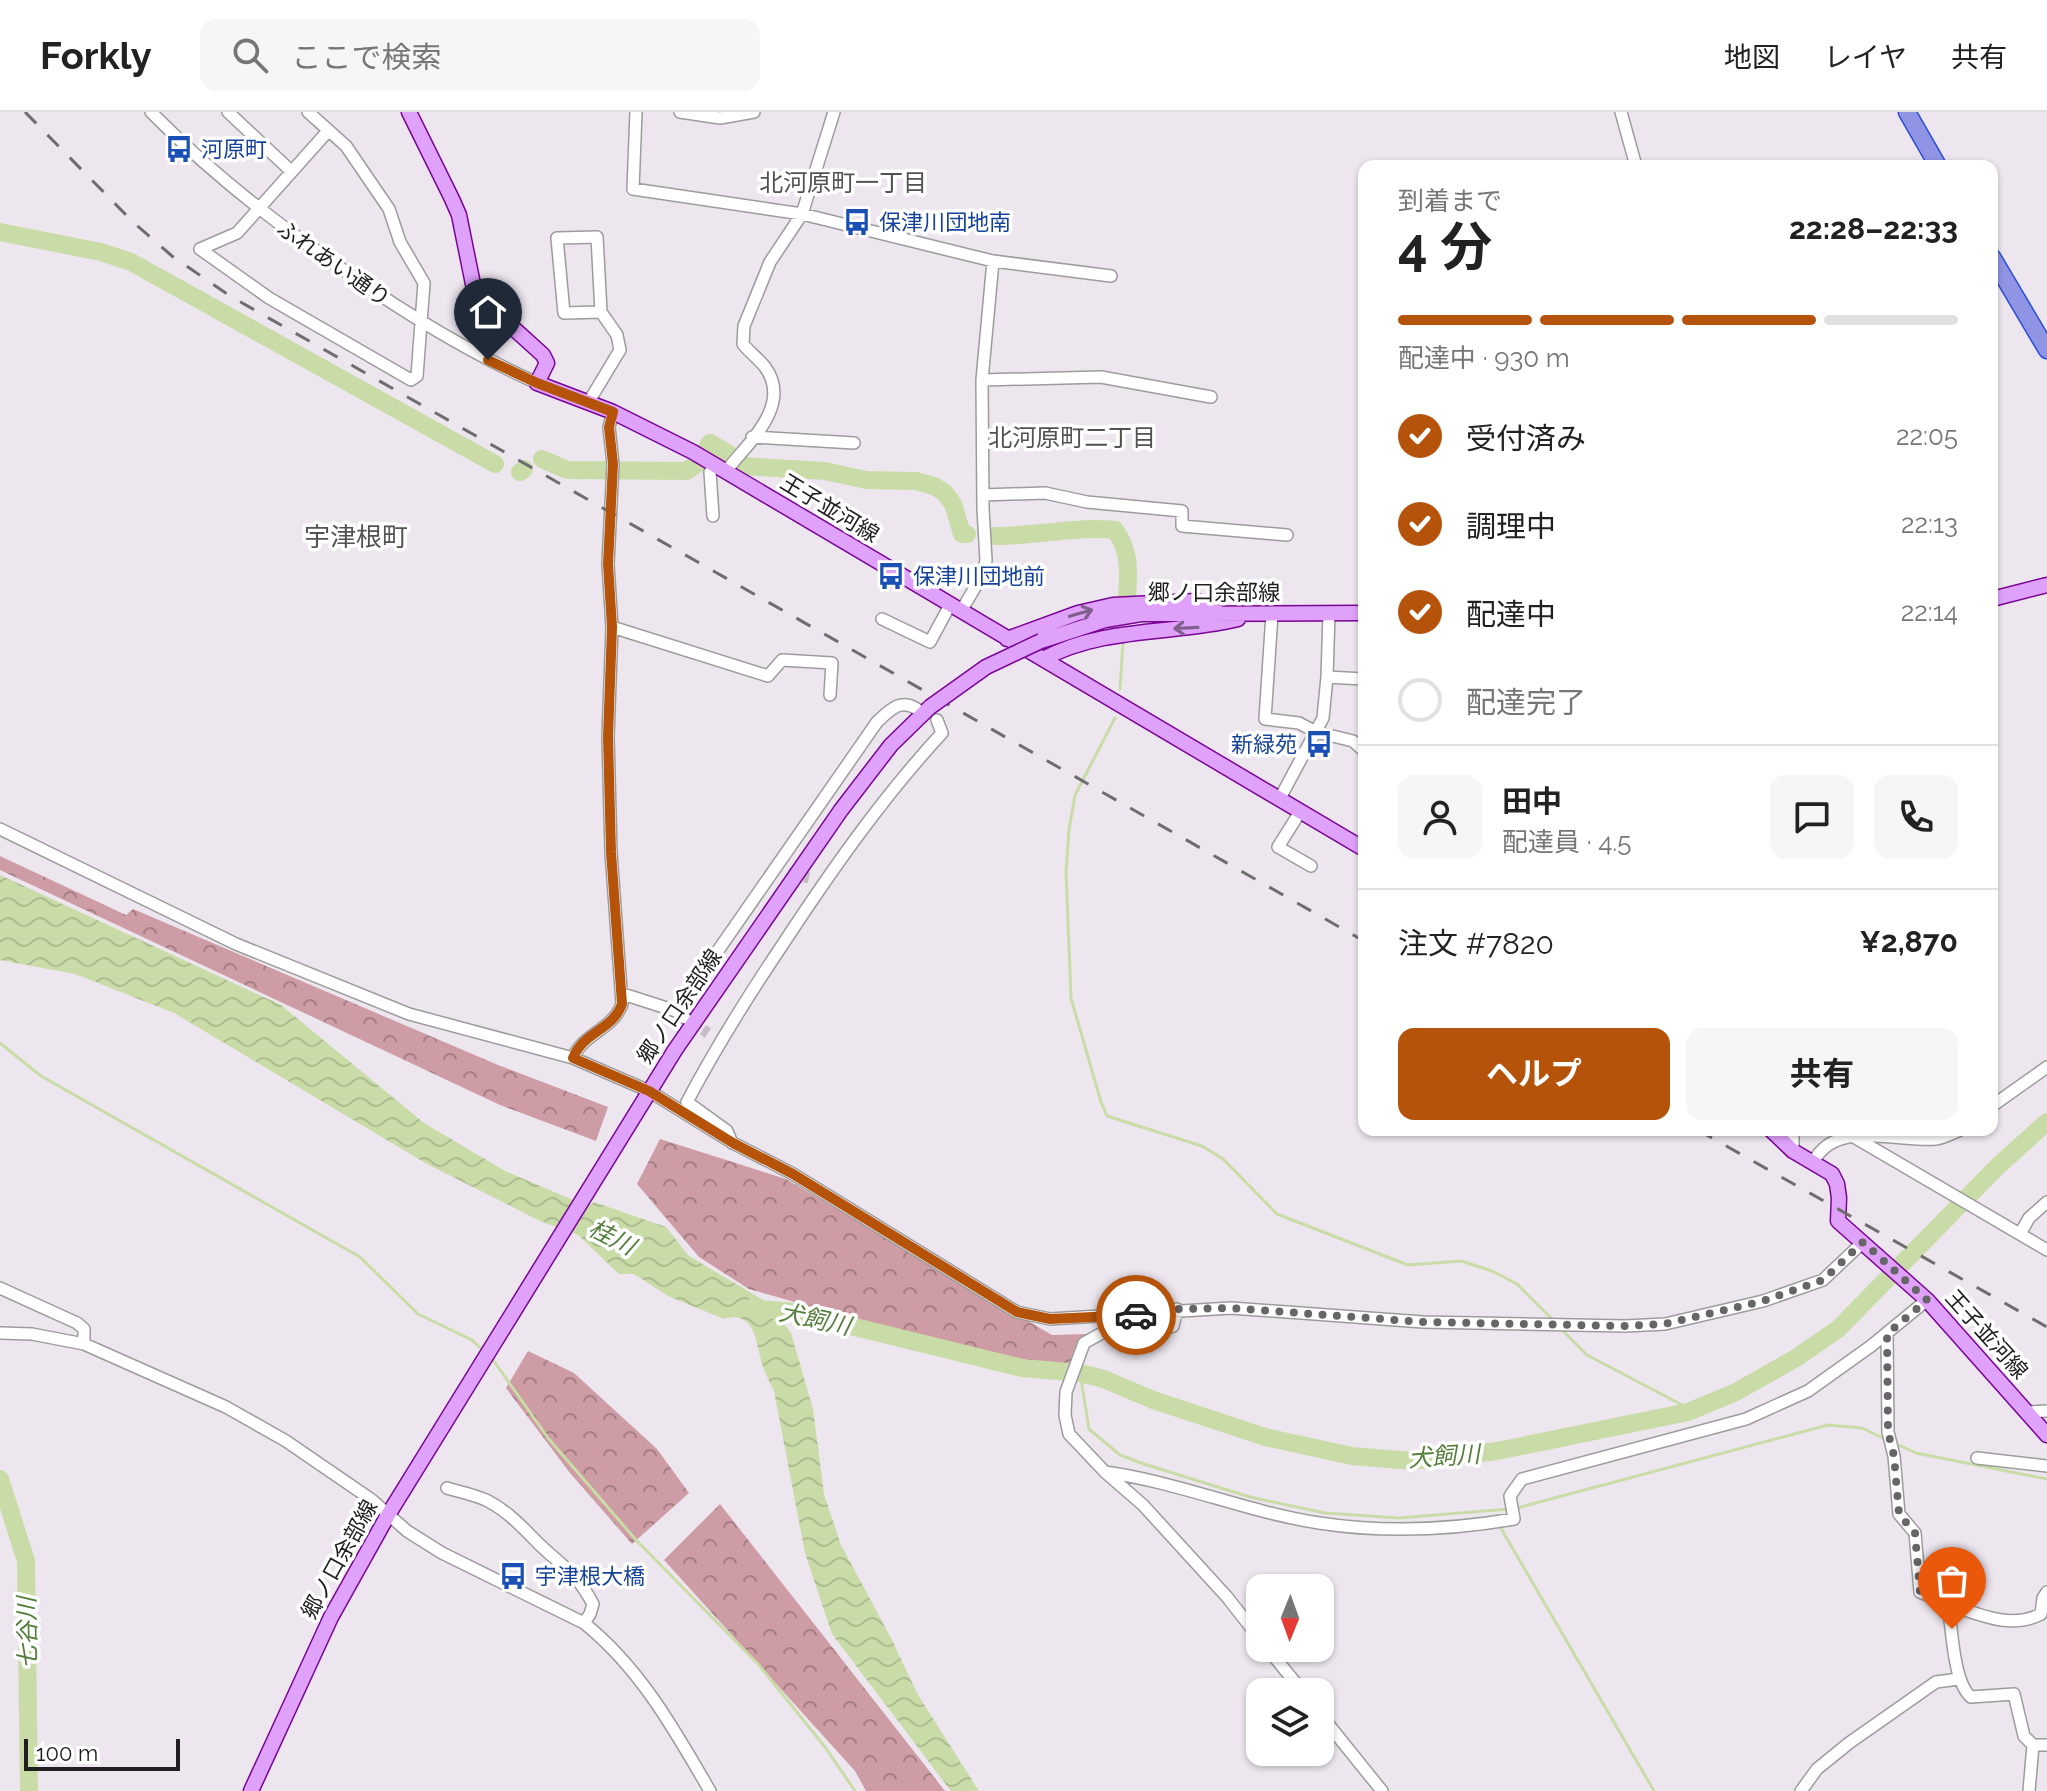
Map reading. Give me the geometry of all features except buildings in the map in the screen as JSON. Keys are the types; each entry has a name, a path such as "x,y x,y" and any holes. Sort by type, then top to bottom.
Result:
{"highway":[{"path":"1907,112 1935,160"},
{"path":"1998,267 2047,350"}],"main road":[{"path":"409,112 456,207 473,284 480,298 543,355 547,363 537,383"},
{"name":"王子並河線","path":"537,383 613,412 718,466 1358,846"},
{"path":"1998,597 2047,585"},
{"path":"1007,639 1078,613 1113,605 1197,601 1219,614"},
{"name":"郷ノ口余部線","path":"251,1791 331,1617 416,1469 675,1050 841,810 891,745 986,667 1041,641 1105,620 1141,614 1358,613"},
{"path":"1043,659 1063,648 1099,638 1157,629 1210,626 1267,614"},
{"name":"王子並河線","path":"1777,1136 1793,1151 1832,1174 1839,1198 1838,1221 1926,1298 2047,1435"}],"street":[{"name":"ふれあい通り","path":"151,112 177,139 259,210 419,322 537,383"},
{"path":"228,112 291,171"},
{"path":"308,112 346,146 389,209 400,242 424,283 417,376 411,380 269,298 200,249 237,233 328,131"},
{"path":"636,112 633,189 802,214 993,261 1111,276"},
{"path":"680,112 720,118 754,112"},
{"path":"713,516 710,472 752,437 772,409 776,394 765,366 743,344 744,326 770,262 802,214 834,112"},
{"path":"1621,112 1634,160"},
{"path":"588,403 620,350 617,335 601,312 597,237 557,238 564,313 601,312"},
{"path":"882,619 930,642 983,574 986,560 982,380 993,261"},
{"path":"982,380 1101,377 1211,397"},
{"path":"573,1058 586,1037 612,1022 619,1012 623,994 611,852 608,737 612,627 608,564 613,469 609,427 613,412"},
{"path":"752,437 854,443"},
{"path":"983,495 1045,493 1087,502 1182,511 1182,526 1287,535"},
{"path":"1267,614 1265,719 1299,723 1316,732 1353,741 1358,746"},
{"path":"1279,800 1323,718 1329,614"},
{"path":"612,627 768,676 782,660 832,663 830,695"},
{"path":"1327,677 1358,679"},
{"path":"623,994 680,1015 772,871 877,722 895,705 909,703 928,712 942,733 919,758 824,882 718,1041 687,1102 727,1131 733,1143"},
{"path":"1300,812 1278,847 1311,866"},
{"path":"0,829 236,944 409,1014 573,1058 649,1091 733,1143 793,1174 1017,1312 1064,1319 1145,1315 1177,1309 1231,1308 1423,1322 1665,1324 1763,1301 1823,1280 1865,1245"},
{"path":"772,871 788,873"},
{"path":"809,878 824,882"},
{"path":"708,1033 718,1041"},
{"path":"1998,1102 2047,1067"},
{"path":"1793,1136 1793,1151"},
{"path":"1852,1136 2047,1250"},
{"path":"1813,1163 1819,1150 1846,1137 1936,1139 1944,1136"},
{"path":"2020,1234 2029,1218 2047,1202"},
{"path":"0,1288 77,1323 84,1329 84,1344"},
{"path":"1105,1472 1146,1478 1319,1523 1392,1530 1469,1527 1514,1519 1510,1496 1522,1479 1746,1419 1808,1391 1887,1334 1926,1298"},
{"path":"1177,1309 1173,1326 1165,1329 1102,1333 1084,1343 1066,1392 1065,1415 1069,1434 1105,1472 1143,1505 1246,1621"},
{"path":"0,1333 32,1334 84,1344 226,1407 286,1441 372,1500 407,1531 442,1553 584,1623 620,1654 650,1692 710,1791"},
{"path":"1887,1334 1888,1432 1894,1456 1899,1514 1915,1533 1920,1592 1948,1604 2013,1622 2041,1614 2047,1592"},
{"path":"2027,1412 2047,1411"},
{"path":"1977,1458 2047,1466"},
{"path":"447,1488 487,1501 518,1522 561,1561 581,1581 593,1604 584,1623"},
{"path":"1948,1604 1959,1679 1965,1692 1971,1697 2014,1694 2024,1736 2033,1745 2047,1745"},
{"path":"1278,1662 1292,1678"},
{"path":"1801,1791 1817,1769 1862,1734 1936,1682 1959,1679"},
{"path":"1334,1731 1382,1791"},
{"path":"2029,1791 2033,1745"}],"green space":[{"path":"0,856 126,915 133,909 498,1065 608,1107 596,1141 500,1105 0,870"},
{"path":"660,1139 786,1179 1052,1335 1087,1334 1069,1363 1038,1365 908,1334 749,1289 699,1257 637,1184"},
{"path":"528,1351 574,1373 657,1449 689,1493 632,1544 570,1473 506,1388"},
{"path":"720,1504 945,1791 866,1791 855,1771 664,1560"}],"water":[{"name":"桂川","path":"0,875 281,1005 424,1123 505,1171 587,1206 594,1202 666,1227 689,1256 768,1303 791,1333 813,1409 824,1494 841,1545 918,1695 979,1791 951,1791 832,1634 805,1553 774,1391 753,1332 743,1319 724,1319 668,1296 634,1274 619,1274 578,1235 540,1221 427,1164 174,1013 75,974 0,960"}],"waterway":[{"path":"0,232 101,252 131,262 495,464"},
{"path":"542,459 567,470 687,471 699,462 710,443 729,454"},
{"path":"743,466 825,471 866,480 916,481 934,486 944,492 953,504 962,534 967,534"},
{"path":"520,472 524,469"},
{"path":"995,536 1086,529 1115,530 1127,562 1127,596"},
{"path":"1120,689 1123,643"},
{"path":"1115,718 1075,795 1066,872 1071,998 1107,1116 1202,1146 1223,1159 1277,1214 1408,1265 1461,1261 1492,1271 1517,1284 1554,1321"},
{"path":"0,1043 41,1076 360,1257 418,1314 472,1340 485,1352"},
{"name":"犬飼川","path":"752,1308 794,1312 1022,1368 1080,1373 1265,1437 1352,1456 1412,1461 1497,1451 1688,1412 1736,1392 1796,1358 1838,1329 1998,1166 2047,1122"},
{"path":"1562,1330 1587,1355 1684,1406 1688,1412"},
{"path":"491,1357 548,1438 636,1540 758,1664 825,1747 855,1791"},
{"path":"1080,1373 1089,1429 1120,1455 1144,1464 1250,1497 1325,1513 1399,1518 1509,1509"},
{"path":"1517,1508 1828,1425 1862,1428 1887,1440"},
{"path":"1894,1443 1916,1453 2047,1479"},
{"name":"七谷川","path":"0,1479 26,1561 29,1791"},
{"path":"1499,1525 1654,1791"}],"tunnel":[{"path":"788,873 809,878"},
{"path":"689,1021 708,1033"}],"railway":[{"path":"25,112 133,222 172,256 230,296 1358,938"},
{"path":"1709,1136 2047,1327"}],"way so far":[{"path":"1136,1315 1177,1309 1231,1308 1423,1322 1665,1324 1763,1301 1823,1280 1863,1242 1927,1300 1887,1334 1888,1432 1894,1456 1899,1514 1915,1533 1920,1592 1948,1604 1952,1629"}],"place":[{"name":"河原町","path":"179,149"},
{"name":"保津川団地南","path":"857,222"},
{"name":"保津川団地前","path":"891,576"},
{"name":"新緑苑","path":"1319,744"},
{"name":"宇津根大橋","path":"513,1576"}],"district":[{"name":"北河原町一丁目","path":"843,182"},
{"name":"北河原町二丁目","path":"1072,437"},
{"name":"宇津根町","path":"356,537"}],"route":[{"path":"488,360 537,383 613,412 609,427 613,464 608,564 612,627 608,737 611,852 623,994 619,1012 612,1022 586,1037 573,1058 649,1091 733,1143 793,1174 1017,1312 1050,1319 1136,1315"}]}
